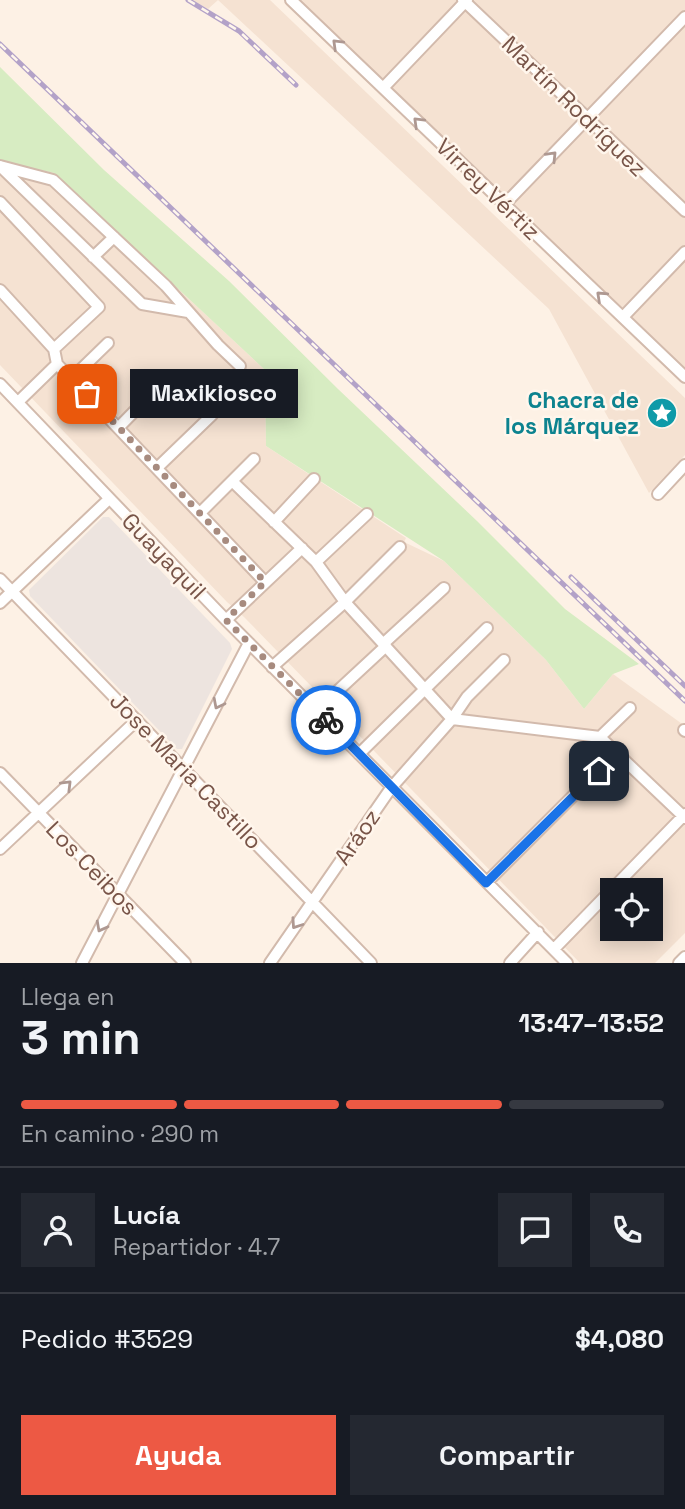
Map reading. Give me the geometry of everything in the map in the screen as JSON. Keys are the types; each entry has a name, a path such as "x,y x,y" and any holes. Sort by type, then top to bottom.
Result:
{"street":[{"name":"Virrey Vértiz","path":"291,0 685,377"},
{"path":"383,88 465,1"},
{"name":"Martín Rodríguez","path":"465,1 685,211"},
{"path":"504,205 685,17"},
{"path":"188,312 142,304 0,166 53,180 166,286 240,366"},
{"path":"0,202 99,307 54,349"},
{"path":"93,257 114,237"},
{"path":"623,317 685,252"},
{"path":"0,290 54,349 57,364 265,582"},
{"path":"72,378 108,344"},
{"path":"18,402 57,364"},
{"path":"119,427 166,379"},
{"name":"Guayaquil","path":"0,384 272,667 567,963"},
{"path":"158,467 212,415"},
{"path":"200,513 254,460"},
{"path":"658,494 685,465"},
{"path":"274,522 314,479"},
{"path":"232,481 316,562 345,602 452,719 600,737 684,816 554,949"},
{"path":"0,603 109,499"},
{"path":"316,562 367,514"},
{"path":"272,667 345,602 400,547"},
{"path":"226,620 302,548"},
{"name":"Jose Maria Castillo","path":"0,579 371,963"},
{"path":"317,710 444,588"},
{"path":"359,754 487,628"},
{"path":"82,963 249,643"},
{"name":"Aráoz","path":"270,963 391,788 452,719 467,697 504,660"},
{"path":"600,737 630,708"},
{"path":"0,849 137,720"},
{"path":"486,883 617,752"},
{"name":"Los Ceibos","path":"0,773 185,963"},
{"path":"510,963 538,932"},
{"path":"679,963 685,957"}],"shaded area":[{"path":"191,0 218,0 208,9"},
{"path":"218,0 270,0 685,398 685,455 649,493 549,309"},
{"path":"298,0 685,0 685,372 396,93"},
{"path":"0,161 54,173 265,370 266,446 406,538 404,542 444,561 546,660 584,709 613,674 685,726 685,933 655,963 580,963 0,365"},
{"path":"103,517 109,517 230,643 232,649 182,749 177,749 30,596 29,590"}],"green space":[{"path":"0,67 104,170 229,281 565,609 639,664 613,674 584,709 546,660 444,561 266,446 265,370 54,173 0,161"}],"railway":[{"path":"188,0 239,31 296,85"},
{"path":"0,44 685,701"},
{"path":"571,577 685,686"}],"way so far":[{"path":"87,394 265,582 226,620 326,720"}],"place":[{"name":"Maxikiosco","path":"87,394"},
{"name":"Chacra de los Márquez","path":"662,413"}],"route":[{"path":"326,720 486,883 599,771"}]}
